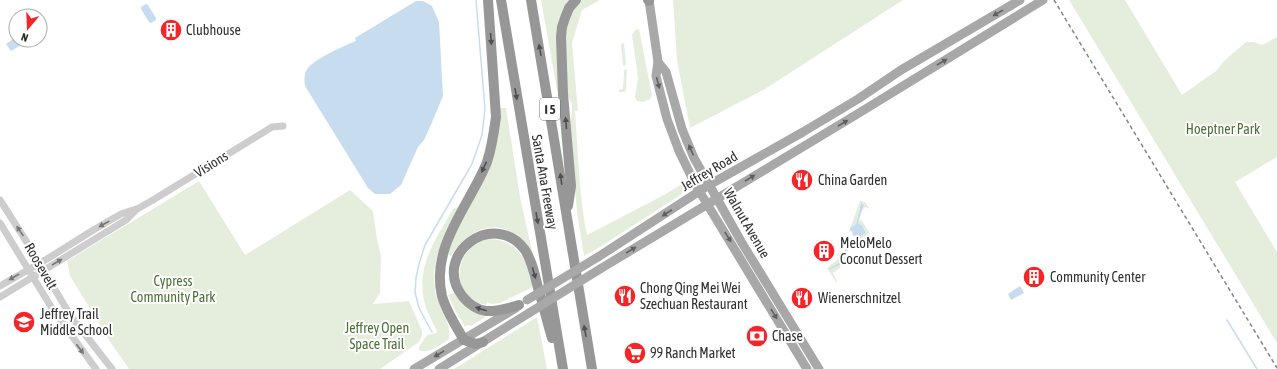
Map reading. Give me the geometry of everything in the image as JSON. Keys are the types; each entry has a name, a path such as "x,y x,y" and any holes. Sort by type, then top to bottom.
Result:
{"highway":[{"path":"483,342 476,344 464,340 447,309 442,295 441,266 442,258 450,236 486,163 494,136 496,117 488,0"},
{"name":"Santa Ana Freeway","path":"501,0 561,369"},
{"name":"Santa Ana Freeway","path":"531,0 592,369"},
{"path":"566,217 571,186 561,37 562,27 569,8 576,0"},
{"path":"523,303 486,311 477,308 465,300 457,288 454,271 458,254 469,242 476,237 488,234 502,235 517,242 526,252 533,269 561,369"}],"main road":[{"name":"Walnut Avenue","path":"649,0 658,62 656,76 671,130 681,156 707,204 807,369"},
{"name":"Jeffrey Road","path":"414,369 464,340 598,257 709,185 858,99 901,70 1020,0"},
{"name":"Jeffrey Road","path":"439,369 529,312 810,143 1043,0"},
{"name":"Walnut Avenue","path":"658,62 666,72 682,129 694,158 819,369"},
{"path":"810,143 807,140 810,135 842,113 858,99"}],"street":[{"name":"Visions","path":"0,286 115,218 139,208 272,127 283,126"},
{"name":"Roosevelt","path":"0,200 70,315 112,369"},
{"name":"Visions","path":"0,297 126,220 139,208"},
{"name":"Roosevelt","path":"0,223 32,277 96,369"}],"green space":[{"path":"541,0 570,0 568,2 560,90 557,90"},
{"path":"582,0 600,0 582,10 572,43 578,111 575,111 579,174 587,235 664,195 685,182 682,194 584,256 577,213 570,125 572,104 567,94 565,42 566,26 572,12"},
{"path":"673,0 903,0 765,89 690,128 677,60"},
{"name":"Hoeptner Park","path":"1069,0 1125,0 1182,95 1216,71 1225,60 1246,42 1253,42 1262,45 1277,37 1277,157 1235,182 1277,252 1277,343"},
{"path":"639,29 652,95 650,99 643,102 637,101 635,97 638,78 632,35 635,30"},
{"path":"624,43 626,65 623,66 621,44"},
{"path":"627,69 626,90 625,92 619,92 619,90 623,89 624,70"},
{"path":"500,108 506,108 520,197 532,251 530,252 520,239 513,233 495,227 478,231 470,236 456,248 451,256 447,254 452,239 486,173"},
{"name":"Cypress Community Park","path":"199,181 245,255 350,190 373,211 381,256 380,293 373,304 409,301 422,331 422,336 419,342 380,369 129,369 111,343 70,276 67,261"},
{"path":"860,201 865,202 870,209 865,207 860,213 864,204 861,203 857,219 862,221 871,235 869,234 866,238 863,237 846,252 846,244 850,238 850,241 853,242 854,239 857,240 858,237 852,235 859,237 866,233 862,225 858,223 850,228"},
{"path":"458,207 438,251 434,274 434,286 437,298 449,328 449,339 434,349 427,351 419,350 419,347 427,335 436,333 437,331 426,308 422,280 424,268 439,233 453,209"},
{"path":"487,239 506,243 514,247 520,253 525,261 533,287 500,303 492,304 487,302 486,305 474,301 466,294 461,284 461,263 475,244"},
{"path":"845,253 844,263 841,263 840,268 833,273 837,281 836,282 827,268"},
{"path":"454,293 468,307 485,315 484,318 471,326 468,325 465,327 448,295"},
{"path":"537,317 547,369 454,369"}],"water":[{"path":"416,1 423,1 432,6 439,22 443,96 424,140 418,147 401,185 390,194 375,194 368,188 305,86 305,74 312,64 338,49 356,41 355,38"},
{"path":"146,4 156,18 156,20 151,23 141,9 141,7"},
{"path":"9,48 16,48 11,51"},
{"path":"861,203 864,204 858,223 862,225 866,233 859,237 852,235 853,232 850,228 856,224"},
{"path":"1020,286 1024,293 1011,300 1008,294"}],"waterway":[{"path":"432,332 419,308 415,292 419,264 425,245 472,164 482,135 485,109 476,0"},
{"path":"830,269 839,264 848,246 851,245 851,241"},
{"path":"1227,320 1257,369"}],"railway":[{"path":"1054,0 1277,368"}],"place":[{"name":"Clubhouse","path":"171,30"},
{"name":"China Garden","path":"802,180"},
{"name":"MeloMelo Coconut Dessert","path":"824,251"},
{"name":"Community Center","path":"1034,277"},
{"name":"Chong Qing Mei Wei Szechuan Restaurant","path":"625,296"},
{"name":"Wienerschnitzel","path":"802,298"},
{"name":"Jeffrey Trail Middle School","path":"24,322"},
{"name":"Chase","path":"757,336"},
{"name":"99 Ranch Market","path":"635,353"}],"park label":[{"name":"Jeffrey Open Space Trail","path":"377,336"}]}
